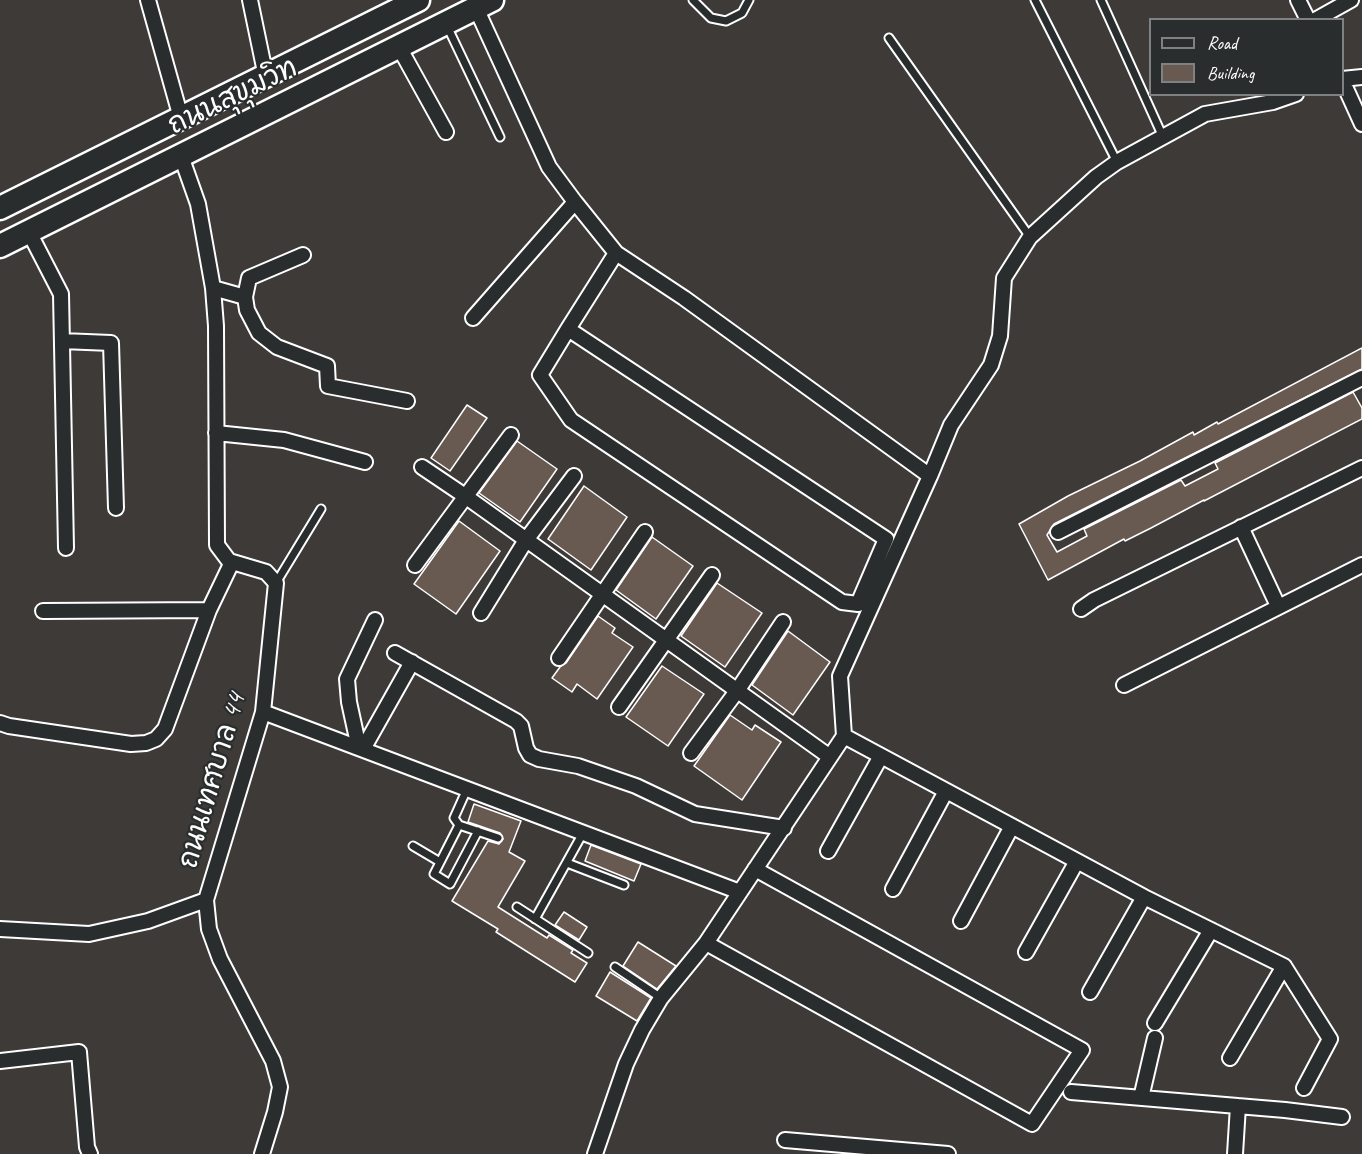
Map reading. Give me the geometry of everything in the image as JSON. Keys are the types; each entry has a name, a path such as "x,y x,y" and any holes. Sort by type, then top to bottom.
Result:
{"highway":[{"name":"ถนนสุขุมวิท","path":"0,208 418,0"},
{"name":"ถนนสุขุมวิท","path":"0,246 484,4"}],"street":[{"path":"148,0 181,118"},
{"path":"250,0 266,77"},
{"path":"1298,0 1307,18"},
{"path":"1319,18 1351,0"},
{"path":"484,4 549,167 616,253 684,298 930,476"},
{"path":"399,47 446,132"},
{"path":"1344,80 1362,77"},
{"path":"1344,84 1362,124"},
{"path":"596,1154 626,1064 642,1030 661,998 706,943 844,736 840,676 951,425 991,365 1000,336 1004,278 1030,237 1096,177 1117,162 1205,114 1273,102 1290,96"},
{"path":"181,156 198,204 213,288 216,326 217,545 229,561 266,573 276,583"},
{"path":"473,318 575,202"},
{"path":"29,231 61,294 66,548"},
{"path":"568,329 886,538 858,604 842,602 571,420 540,375 568,329 616,253"},
{"path":"303,255 249,278 244,297 247,310 259,333 277,347 327,366 328,386 407,401"},
{"path":"213,288 244,297"},
{"path":"63,341 111,342 116,508"},
{"path":"1059,532 1362,378"},
{"path":"216,434 284,440 365,462"},
{"path":"415,565 511,435"},
{"path":"422,467 830,757"},
{"path":"1081,609 1094,600 1362,468"},
{"path":"481,613 526,540 574,476"},
{"path":"1241,527 1278,606"},
{"path":"559,657 645,531"},
{"path":"0,723 131,744 146,743 156,739 165,729 209,610 232,562"},
{"path":"1124,686 1362,565"},
{"path":"619,707 712,575"},
{"name":"ถนนเทศบาล 44","path":"262,1154 276,1112 280,1087 273,1061 220,959 209,929 206,900 263,712 276,583"},
{"path":"44,611 209,610"},
{"path":"361,748 349,702 347,679 375,620"},
{"path":"691,753 737,691 783,622"},
{"path":"395,653 516,720 521,726 530,755 539,759 578,766 636,786 695,814 784,828"},
{"path":"361,748 412,662"},
{"path":"263,712 740,892"},
{"path":"844,736 1144,897 1284,966 1330,1039 1304,1088"},
{"path":"828,851 881,756"},
{"path":"893,890 946,791"},
{"path":"961,921 1012,826"},
{"path":"1026,952 1077,861"},
{"path":"706,943 1032,1124 1082,1050 755,869"},
{"path":"1090,992 1144,897"},
{"path":"0,929 55,933 97,932 148,921 206,900"},
{"path":"1155,1023 1210,930"},
{"path":"1230,1058 1284,966"},
{"path":"1141,1098 1155,1038"},
{"path":"0,1061 79,1052 87,1147 90,1154"},
{"path":"1071,1092 1342,1117"},
{"path":"1235,1154 1238,1106"},
{"path":"785,1140 948,1154"}],"lane":[{"path":"693,0 711,18 726,21 742,14 749,0"},
{"path":"1035,0 1117,162"},
{"path":"1101,0 1163,138"},
{"path":"446,24 500,137"},
{"path":"889,38 1030,237"},
{"path":"276,583 321,509"},
{"path":"467,789 454,818 459,825 498,838"},
{"path":"459,825 434,874 450,884 478,831"},
{"path":"535,919 583,833"},
{"path":"413,846 440,862"},
{"path":"567,863 624,885"},
{"path":"517,907 588,953"},
{"path":"615,967 661,998"}],"building":[{"path":"1362,348 1362,369 1054,524 1047,535 1057,552 1087,536 1084,529 1181,480 1185,486 1218,469 1215,463 1353,392 1362,408 1362,419 1151,528 1125,541 1124,539 1048,580 1019,524 1068,496 1193,432 1194,435 1217,422 1218,424"},
{"path":"467,405 487,418 450,471 431,458"},
{"path":"517,441 557,469 520,522 479,493"},
{"path":"584,486 627,517 591,570 548,539"},
{"path":"459,521 500,551 456,614 414,584"},
{"path":"652,537 693,566 656,619 616,590"},
{"path":"717,583 762,613 725,667 681,636"},
{"path":"598,616 615,628 612,633 633,647 597,699 577,684 572,692 552,678 566,663"},
{"path":"788,631 830,662 793,715 752,685"},
{"path":"662,666 704,694 668,746 626,717"},
{"path":"730,715 752,730 755,725 781,742 742,800 694,766"},
{"path":"474,804 521,821 509,852 525,861 498,907 547,938 549,935 573,950 571,953 587,963 575,982 496,932 498,929 452,901 488,841 499,844 503,839 500,833 468,822"},
{"path":"591,845 641,864 634,881 585,861"},
{"path":"564,912 587,927 579,940 555,925"},
{"path":"638,942 676,966 657,989 623,966"},
{"path":"610,972 651,998 637,1021 596,996"}]}
